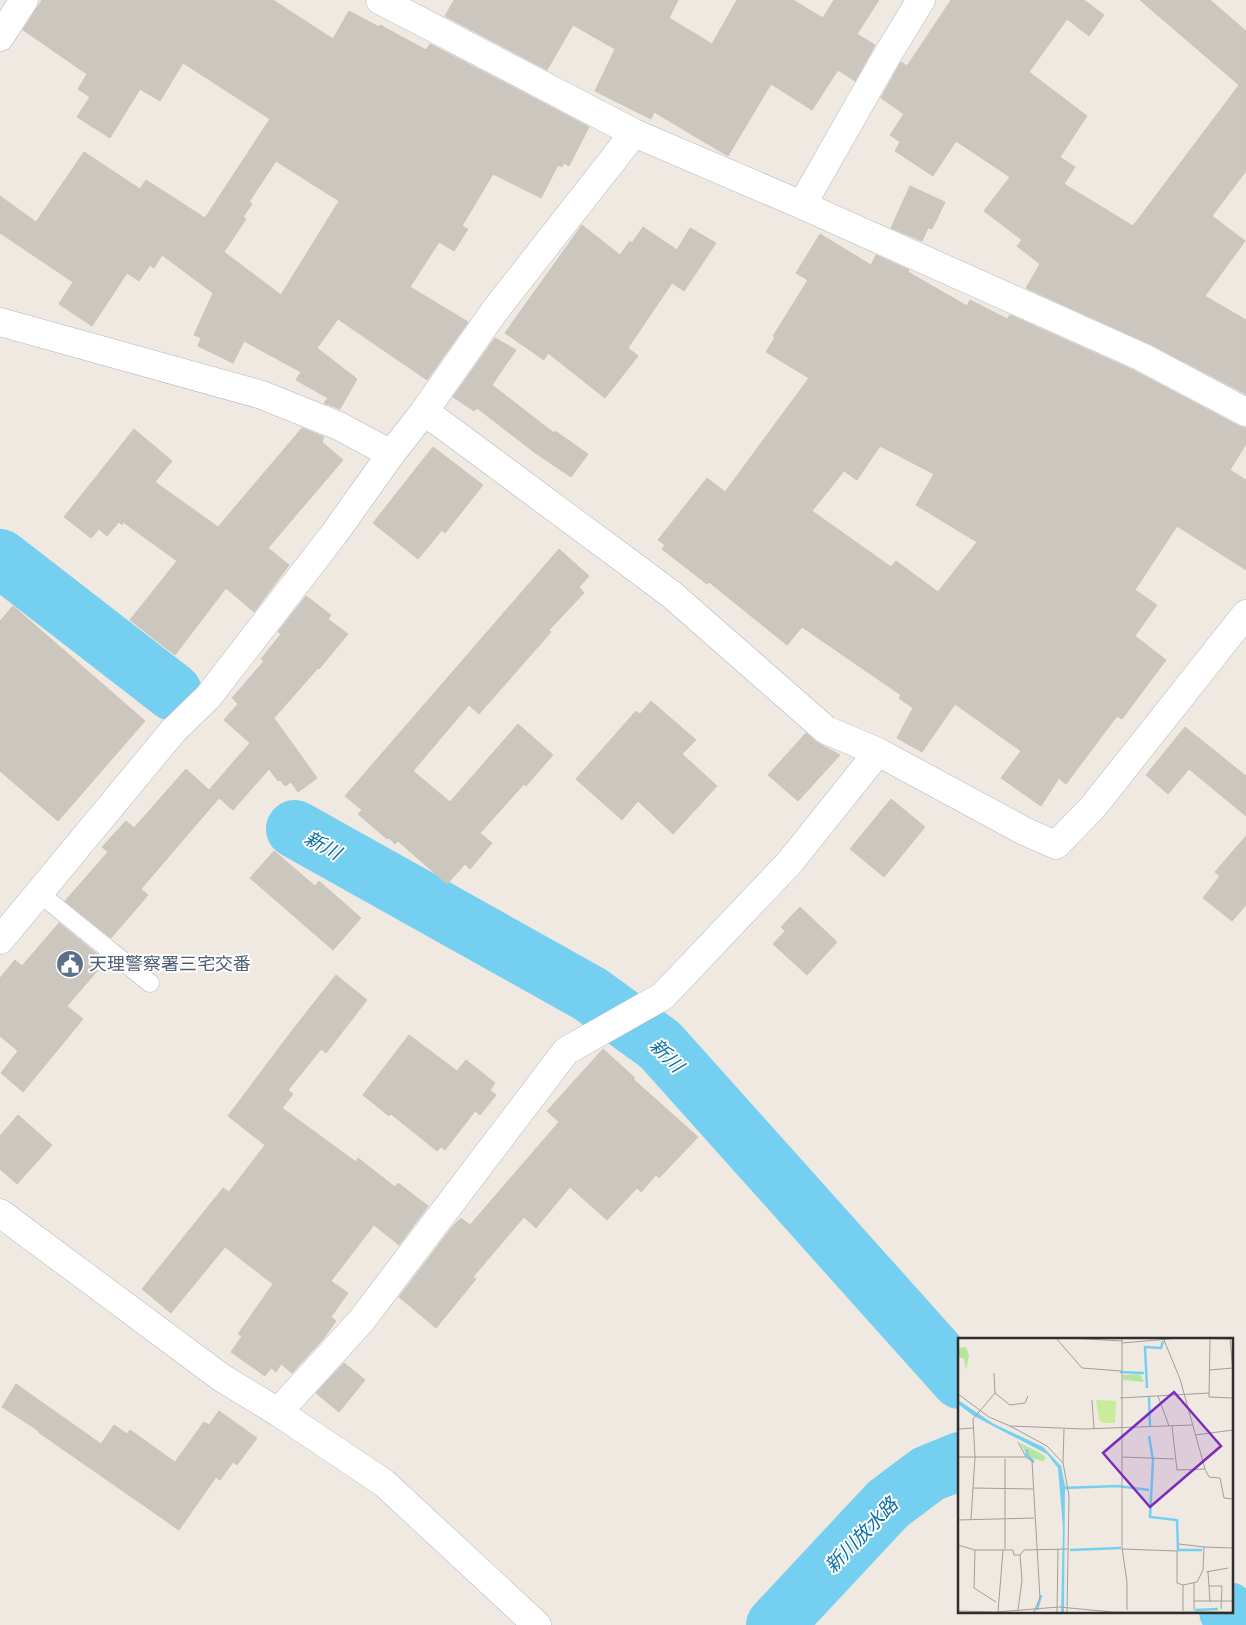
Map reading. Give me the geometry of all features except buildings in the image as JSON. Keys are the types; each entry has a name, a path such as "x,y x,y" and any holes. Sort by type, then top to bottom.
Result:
{"street":[{"path":"0,37 24,0"},
{"path":"380,0 634,133 1142,357 1246,412"},
{"path":"802,206 885,59 921,0"},
{"path":"0,940 174,731 208,697 334,534 390,454 423,413 496,308 634,133"},
{"path":"0,322 262,395 339,426 390,454"},
{"path":"423,413 439,422 671,594 826,730 878,752 1024,831 1056,845 1092,806 1246,614"},
{"path":"278,1412 361,1321 566,1051 663,996 790,862 878,752"},
{"path":"0,1213 222,1378 278,1412 384,1483 537,1625"}],"lane":[{"path":"39,893 150,984"}],"waterway":[{"name":"新川","path":"0,558 173,692"},
{"name":"新川","path":"295,829 590,994 660,1045 958,1378"},
{"name":"新川放水路","path":"775,1625 888,1504 928,1474 958,1462"},
{"name":"新川","path":"1229,1612 1244,1625"}],"place":[{"name":"天理警察署三宅交番","path":"70,964"}]}
